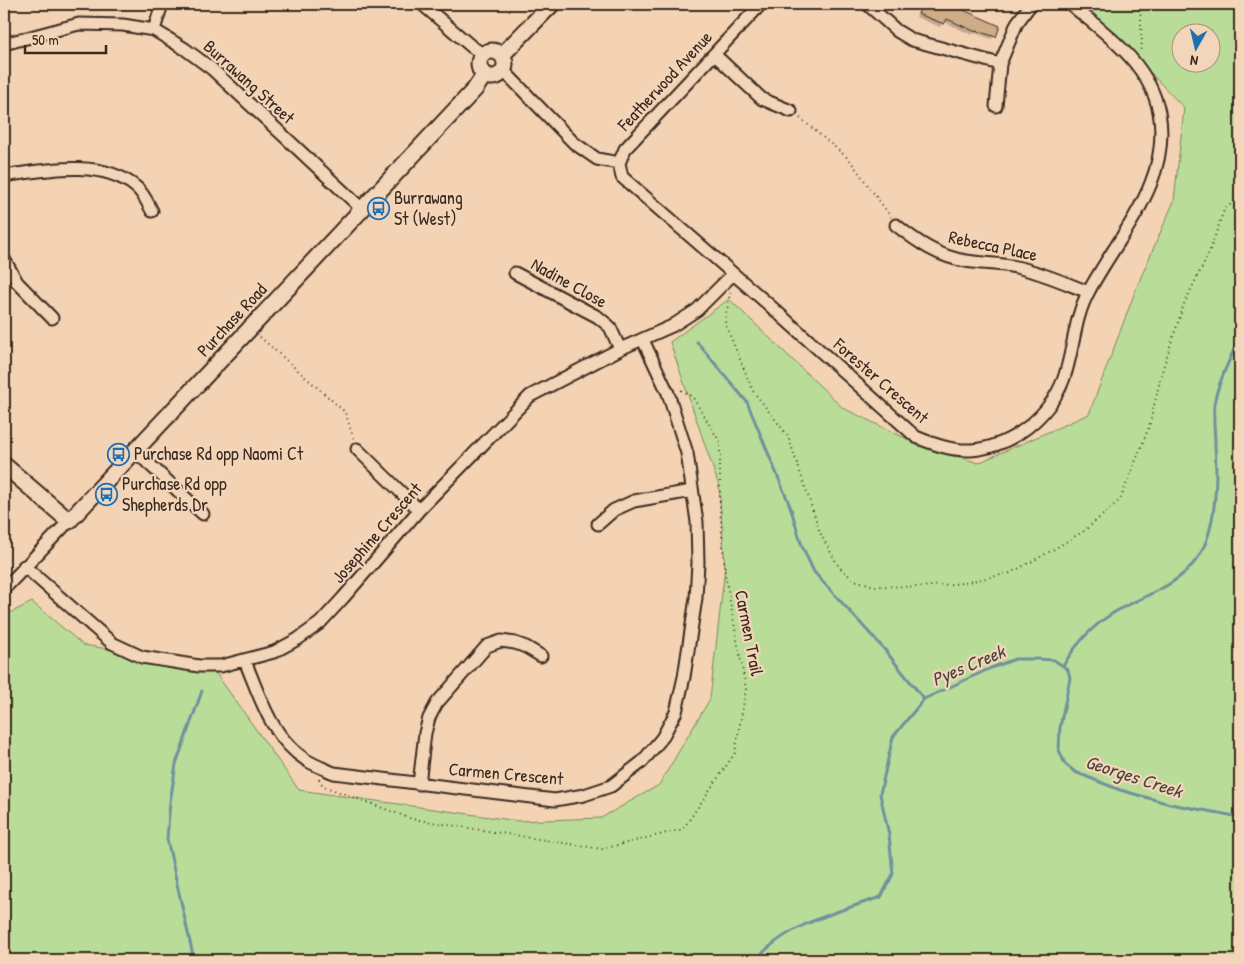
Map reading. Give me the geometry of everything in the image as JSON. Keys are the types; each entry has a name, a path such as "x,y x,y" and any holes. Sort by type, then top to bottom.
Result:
{"main road":[{"path":"502,63 495,51 491,51 483,54 479,65 485,74 489,76 497,75 502,63 552,4"},
{"name":"Purchase Road","path":"69,521 475,89 485,74"},
{"path":"4,465 69,521"}],"street":[{"path":"154,30 162,4"},
{"path":"422,4 472,47 483,54"},
{"name":"Featherwood Avenue","path":"618,163 625,149 761,4"},
{"path":"867,4 896,32 912,40 1000,64"},
{"path":"996,106 1000,64 1017,23 1031,4"},
{"name":"Forester Crescent","path":"618,163 622,177 630,185 733,274 916,438 938,446 970,450 997,444 1016,436 1039,418 1055,398 1064,377 1079,312 1088,292 1140,208 1157,168 1160,149 1159,112 1152,89 1126,51 1070,4"},
{"name":"Burrawang Street","path":"4,44 79,24 123,25 154,30 185,49 212,69 362,209"},
{"path":"714,54 762,99 791,111"},
{"path":"502,63 574,143 597,159 618,163"},
{"path":"4,176 60,168 100,172 119,177 139,189 152,211"},
{"name":"Rebecca Place","path":"896,225 915,241 939,253 964,261 1013,266 1029,270 1088,292"},
{"path":"4,259 17,282 52,318"},
{"name":"Nadine Close","path":"515,274 598,317 610,326 620,349"},
{"name":"Josephine Crescent","path":"24,566 112,643 142,657 199,666 222,666 274,652 298,639 320,623 419,510 530,396 620,349 672,326 697,310 733,274"},
{"name":"Carmen Crescent","path":"245,660 267,716 283,738 306,760 334,773 555,800 584,795 611,786 642,762 662,738 676,712 684,677 696,598 698,563 697,522 687,453 668,393 642,340"},
{"path":"357,449 419,510"},
{"path":"134,450 202,514"},
{"path":"598,524 614,510 634,502 692,491"},
{"name":"Purchase Road","path":"4,589 69,521"},
{"path":"419,784 426,733 433,710 487,646 501,641 515,643 541,656"}],"path":[{"path":"1138,66 1142,43 1140,4"},
{"path":"791,111 849,159 896,225"},
{"path":"250,328 345,412 357,449"},
{"name":"Carmen Trail","path":"306,760 323,786 412,819 602,849 683,829 734,753 746,688 725,574 720,508 720,442 692,396 662,380"}],"green space":[{"path":"1085,4 1240,4 1240,960 4,960 4,616 32,602 83,645 210,665 299,790 518,821 601,818 659,785 710,699 725,567 719,486 670,342 729,299 843,408 911,441 978,463 1089,414 1138,284 1174,201 1184,108"}],"building":[{"path":"922,4 950,4 1000,26 996,37 976,32 947,19 944,24 918,14"}],"waterway":[{"name":"Pyes Creek","path":"756,960 782,937 798,928 830,914 881,897 893,874 889,835 880,794 893,737 924,699 1015,659 1054,660 1063,666 1081,641 1104,619 1172,582 1181,576 1197,559 1209,534 1214,503 1216,472 1214,404 1223,375 1240,335"},
{"path":"697,342 747,402 790,506 802,546 814,572 884,649 924,699"},
{"name":"Georges Creek","path":"1063,666 1068,670 1070,678 1060,727 1059,750 1065,764 1075,772 1120,790 1170,804 1240,817"},
{"path":"194,960 167,839 176,764 202,691"}],"place":[{"name":"Burrawang St (West)","path":"378,208"},
{"name":"Purchase Rd opp Naomi Ct","path":"118,454"},
{"name":"Purchase Rd opp Shepherds Dr","path":"106,494"}]}
